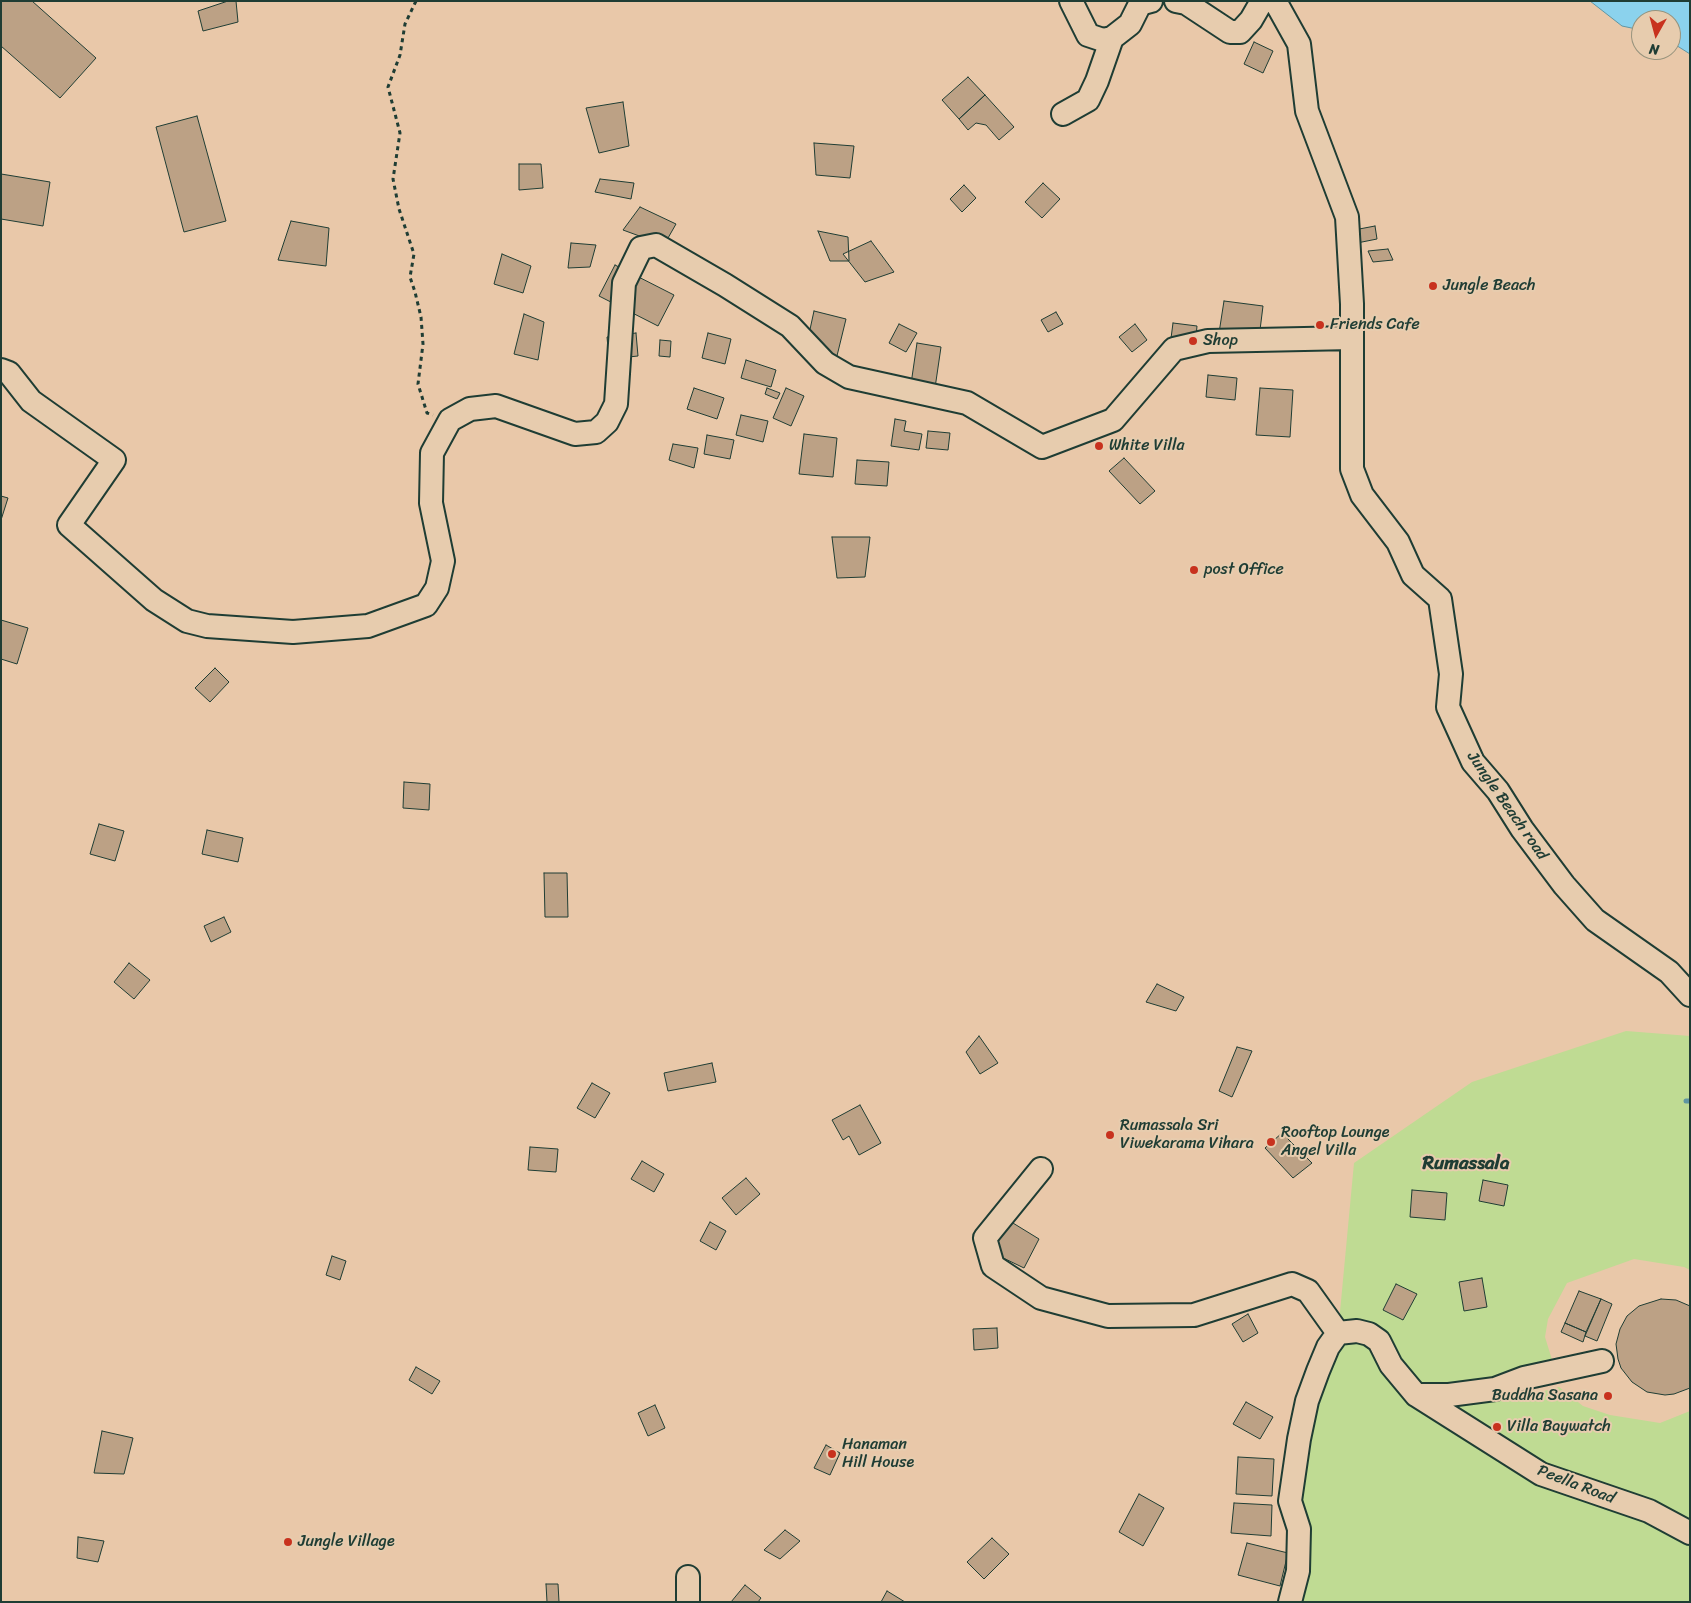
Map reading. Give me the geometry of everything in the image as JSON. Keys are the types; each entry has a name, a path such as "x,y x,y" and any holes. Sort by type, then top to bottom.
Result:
{"street":[{"path":"1072,1 1088,35 1103,40 1112,38 1130,24 1143,2"},
{"path":"1176,1 1186,3 1230,32 1240,32 1252,20 1262,1"},
{"name":"Jungle Beach road","path":"1275,1 1299,44 1307,111 1346,217 1352,304 1352,469 1362,495 1398,542 1413,575 1440,599 1452,674 1448,707 1473,762 1498,791 1522,829 1564,886 1595,920 1669,972 1690,996"},
{"path":"1062,114 1088,100 1097,81 1112,38"},
{"path":"1,370 9,373 31,400 114,460 70,525 154,600 187,621 207,626 294,632 368,626 426,605 437,588 443,561 431,503 432,453 450,420 470,409 496,406 575,434 596,432 607,422 616,404 624,283 641,248 656,245 725,285 790,326 825,363 849,377 967,403 1042,447 1113,420 1174,349 1208,341 1352,338"},
{"path":"1041,1169 985,1238 993,1266 1041,1298 1108,1316 1194,1315 1292,1284 1308,1291 1338,1333 1328,1347 1318,1371 1307,1401 1299,1438 1290,1500 1299,1529 1298,1571 1290,1602"},
{"name":"Peella Road","path":"1338,1333 1357,1331 1369,1334 1379,1341 1391,1365 1416,1395 1541,1474 1649,1512 1690,1533"},
{"path":"1416,1395 1449,1395 1495,1389 1524,1378 1602,1360"},
{"path":"688,1577 688,1602"}],"path":[{"path":"416,1 405,24 400,54 388,87 400,134 393,179 399,209 414,254 410,277 422,317 423,344 418,384 427,413 450,420"}],"green space":[{"path":"1626,1031 1690,1036 1690,1270 1684,1267 1634,1259 1567,1283 1548,1319 1545,1337 1553,1363 1522,1372 1529,1395 1559,1387 1583,1406 1610,1415 1660,1423 1690,1411 1690,1602 1290,1602 1295,1474 1338,1333 1354,1163 1472,1082"}],"water":[{"path":"1590,1 1690,1 1690,54 1681,48 1681,10 1631,10 1631,28 1622,26"}],"building":[{"path":"1,1 32,1 96,58 60,98 1,46"},
{"path":"228,1 236,1 238,22 203,31 198,11"},
{"path":"1254,42 1273,51 1263,73 1244,64"},
{"path":"968,77 985,95 959,119 942,100"},
{"path":"985,95 1014,127 999,140 986,125 976,123 968,130 959,119"},
{"path":"623,102 629,146 599,153 586,108"},
{"path":"197,116 226,221 184,232 156,127"},
{"path":"814,143 854,146 850,178 816,175"},
{"path":"519,164 541,164 543,188 519,190"},
{"path":"1,174 50,182 43,226 1,219"},
{"path":"600,179 634,183 631,199 595,192"},
{"path":"1043,183 1060,199 1042,218 1025,202"},
{"path":"964,185 976,198 962,212 950,199"},
{"path":"640,207 676,224 664,245 623,230"},
{"path":"291,221 329,228 326,266 278,260"},
{"path":"1375,226 1377,239 1357,243 1354,230"},
{"path":"818,231 848,237 849,261 830,261"},
{"path":"871,241 894,272 865,282 843,254"},
{"path":"571,243 596,245 590,267 568,268"},
{"path":"1388,249 1393,260 1373,262 1368,251"},
{"path":"502,254 531,266 523,293 494,284"},
{"path":"615,265 674,295 658,326 599,296"},
{"path":"1224,301 1263,306 1259,338 1219,333"},
{"path":"814,311 846,319 835,364 804,357"},
{"path":"1056,312 1063,324 1048,332 1041,320"},
{"path":"524,314 544,322 538,360 514,354"},
{"path":"1173,323 1197,326 1195,348 1170,346"},
{"path":"899,324 917,333 906,352 889,343"},
{"path":"1135,324 1147,340 1132,352 1119,337"},
{"path":"636,333 638,356 609,359 607,337"},
{"path":"708,333 731,339 725,364 702,358"},
{"path":"660,340 671,341 670,357 659,356"},
{"path":"917,343 941,347 935,388 911,384"},
{"path":"746,360 776,370 771,387 741,378"},
{"path":"1208,375 1237,378 1235,400 1206,397"},
{"path":"694,388 724,398 717,419 687,409"},
{"path":"767,388 780,393 777,399 765,394"},
{"path":"786,388 804,396 791,426 773,418"},
{"path":"1260,388 1293,390 1290,437 1256,435"},
{"path":"741,415 768,421 763,442 736,435"},
{"path":"895,419 906,421 904,431 922,434 919,450 891,446"},
{"path":"928,431 950,433 948,450 926,448"},
{"path":"804,434 837,438 833,477 799,474"},
{"path":"707,435 734,440 730,459 704,454"},
{"path":"673,444 698,448 694,468 669,460"},
{"path":"1124,458 1155,491 1140,504 1109,471"},
{"path":"857,460 889,462 887,486 855,484"},
{"path":"1,496 8,498 1,520"},
{"path":"832,537 870,537 865,577 837,578"},
{"path":"1,620 28,628 17,664 1,659"},
{"path":"215,668 229,682 210,702 195,688"},
{"path":"404,782 430,784 429,810 403,808"},
{"path":"99,824 124,831 115,861 90,854"},
{"path":"207,830 243,838 238,862 202,854"},
{"path":"544,873 567,873 568,917 545,917"},
{"path":"224,917 231,932 211,942 204,926"},
{"path":"129,963 150,980 134,999 114,982"},
{"path":"1157,984 1184,997 1176,1011 1146,1002"},
{"path":"979,1036 998,1063 980,1074 966,1052"},
{"path":"1237,1047 1252,1051 1232,1097 1219,1091"},
{"path":"712,1063 716,1082 668,1091 664,1073"},
{"path":"592,1083 610,1093 595,1118 577,1108"},
{"path":"860,1105 881,1143 859,1155 849,1136 843,1140 832,1120"},
{"path":"1282,1133 1312,1163 1293,1178 1265,1148"},
{"path":"530,1147 558,1149 556,1172 528,1170"},
{"path":"642,1161 664,1174 654,1192 631,1179"},
{"path":"746,1178 760,1194 736,1215 722,1198"},
{"path":"1483,1180 1508,1185 1504,1206 1479,1201"},
{"path":"1412,1190 1447,1193 1445,1220 1410,1217"},
{"path":"1008,1220 1039,1239 1024,1268 993,1253"},
{"path":"710,1222 726,1231 716,1250 700,1241"},
{"path":"332,1256 346,1261 340,1280 326,1275"},
{"path":"1482,1278 1487,1307 1464,1311 1459,1282"},
{"path":"1396,1284 1417,1294 1403,1320 1383,1310"},
{"path":"1579,1291 1601,1299 1586,1332 1565,1323"},
{"path":"1601,1299 1612,1304 1597,1341 1585,1336"},
{"path":"1661,1299 1676,1300 1690,1306 1690,1388 1665,1395 1647,1392 1632,1382 1621,1368 1616,1344 1620,1329 1627,1316 1639,1306"},
{"path":"1248,1314 1258,1333 1243,1342 1232,1324"},
{"path":"1565,1323 1586,1332 1583,1342 1561,1332"},
{"path":"997,1328 998,1348 974,1350 973,1329"},
{"path":"416,1367 440,1381 432,1394 409,1380"},
{"path":"1246,1402 1273,1417 1260,1439 1233,1424"},
{"path":"655,1405 665,1428 648,1436 638,1413"},
{"path":"102,1431 133,1438 124,1474 94,1473"},
{"path":"826,1445 840,1453 830,1475 814,1468"},
{"path":"1238,1457 1274,1459 1272,1496 1236,1494"},
{"path":"1139,1494 1164,1508 1143,1546 1119,1532"},
{"path":"1234,1503 1272,1505 1271,1536 1231,1533"},
{"path":"785,1530 800,1541 780,1559 764,1550"},
{"path":"78,1537 104,1541 98,1562 77,1558"},
{"path":"992,1538 1009,1554 984,1579 967,1562"},
{"path":"1247,1543 1288,1553 1280,1586 1238,1575"},
{"path":"546,1584 558,1584 559,1602 547,1602"},
{"path":"745,1585 761,1598 758,1602 731,1602"},
{"path":"887,1591 905,1602 881,1602"}],"place":[{"name":"Jungle Beach","path":"1433,286"},
{"name":"Friends Cafe","path":"1320,325"},
{"name":"Shop","path":"1193,341"},
{"name":"White Villa","path":"1099,446"},
{"name":"post Office","path":"1194,570"},
{"name":"Rumassala Sri Viwekarama Vihara","path":"1110,1135"},
{"name":"Rooftop Lounge Angel Villa","path":"1271,1142"},
{"name":"Buddha Sasana","path":"1608,1396"},
{"name":"Villa Baywatch","path":"1497,1427"},
{"name":"Hanaman Hill House","path":"832,1454"},
{"name":"Jungle Village","path":"288,1542"}],"district":[{"name":"Rumassala","path":"1466,1164"}]}
